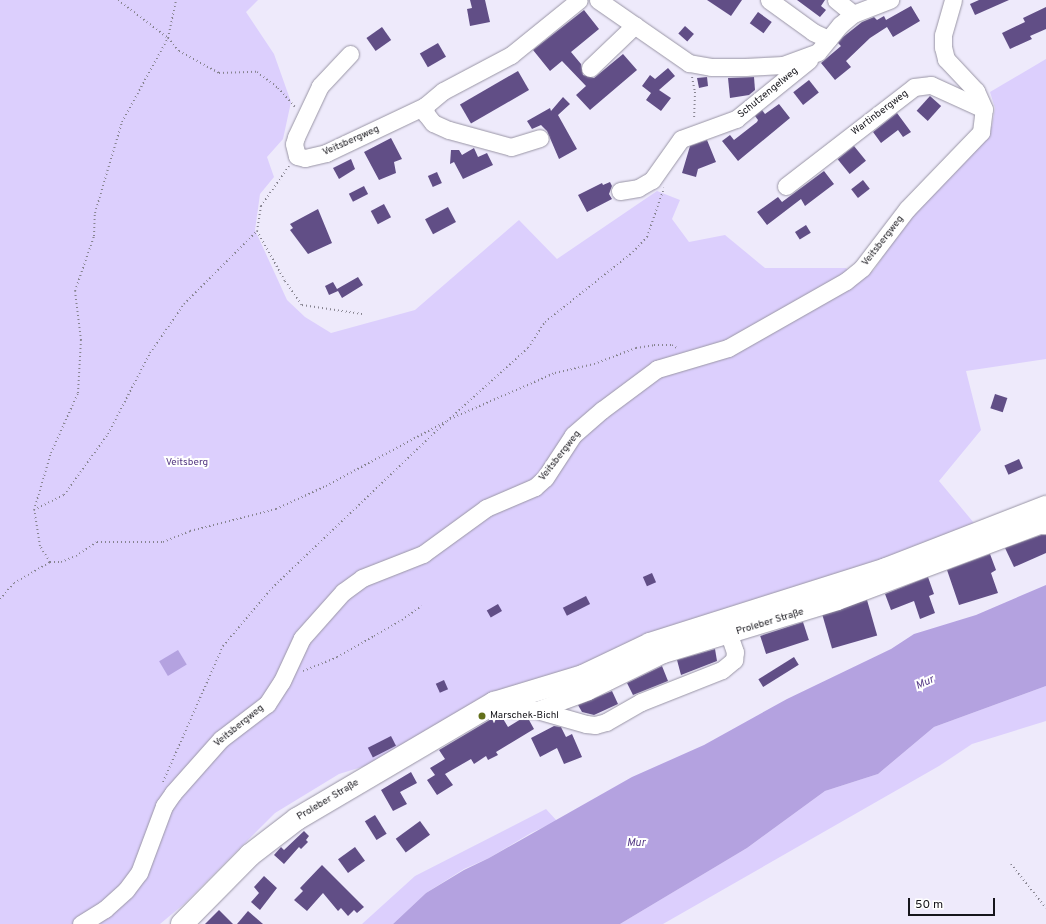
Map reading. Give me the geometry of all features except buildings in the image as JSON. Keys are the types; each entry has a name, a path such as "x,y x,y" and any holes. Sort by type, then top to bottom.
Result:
{"main road":[{"name":"Proleber Straße","path":"182,924 250,855 292,823 323,802 494,703 583,676 656,642 856,580 1046,507"}],"street":[{"name":"Veitsbergweg","path":"297,156 305,158 326,153 425,106 443,91 512,55 579,0"},
{"path":"598,0 689,63 710,67 783,66 823,46 853,14 882,1"},
{"path":"769,0 812,32 823,46"},
{"path":"836,0 853,14"},
{"name":"Veitsbergweg","path":"81,924 105,909 126,890 139,873 164,806 173,793 221,739 266,704 282,681 302,638 343,592 362,578 423,554 486,508 535,487 544,478 573,435 602,410 657,369 682,360 728,348 846,281 862,268 907,209 973,143 982,132 984,109 976,91 946,59 943,47 943,35 953,0"},
{"path":"590,68 634,25"},
{"name":"Schutzengelweg","path":"620,191 638,188 652,180 681,138 736,119 823,46"},
{"path":"297,156 294,144 304,118 320,86 350,54"},
{"name":"Wartinbergweg","path":"786,186 914,87 931,85 984,109"},
{"path":"425,106 426,114 433,123 449,130 511,147 540,138"},
{"name":"Proleber Straße","path":"494,703 510,709 537,710 588,691 663,654 837,601 1039,525 1046,525"},
{"path":"537,710 586,724 595,725 606,722 641,702 722,670 734,660 735,652 730,634"}],"path":[{"path":"118,0 168,38 179,51 219,73 257,72 278,88 304,118"},
{"path":"50,562 40,546 34,510 51,454 78,393 81,340 75,291 94,236 95,213 122,122 168,38 176,0"},
{"path":"689,63 695,92 694,117 690,134"},
{"path":"297,156 261,206 258,230 285,281 302,305 362,314"},
{"path":"160,787 223,646 272,588 447,421 528,348 545,322 633,252 647,237 665,186"},
{"path":"34,510 64,495 108,434 150,353 184,304 258,230"},
{"path":"0,599 14,583 50,562 61,562 76,556 97,542 163,542 190,531 276,510 326,486 447,421 555,373 594,364 636,348 672,345 677,348 682,360"},
{"path":"282,681 336,657 402,620 421,606"},
{"path":"1011,864 1046,908"}],"green space":[{"name":"Veitsberg","path":"0,0 258,0 246,12 274,54 291,102 283,139 267,157 274,177 260,194 255,230 287,300 305,317 331,333 415,310 519,220 557,259 657,191 680,200 672,219 689,242 725,235 765,268 846,268 858,283 874,270 899,232 935,191 954,174 992,126 995,108 990,92 1046,59 1046,359 966,371 981,430 939,481 974,523 365,766 339,774 275,813 184,904 160,924 0,924"},
{"path":"1046,686 1046,721 972,744 939,766 663,924 620,924 747,848 825,791 878,774 934,727"},
{"path":"546,809 557,821 531,833 489,858 464,869 426,893 393,924 362,924 415,876"}],"water":[{"name":"Mur","path":"1046,585 1046,686 934,727 878,774 825,791 747,848 620,924 393,924 426,893 464,870 489,858 632,777 704,745 787,699 891,649 914,634 976,615"},
{"path":"178,650 187,665 168,676 159,661"}],"place":[{"name":"Marschek-Bichl","path":"482,716"}]}
